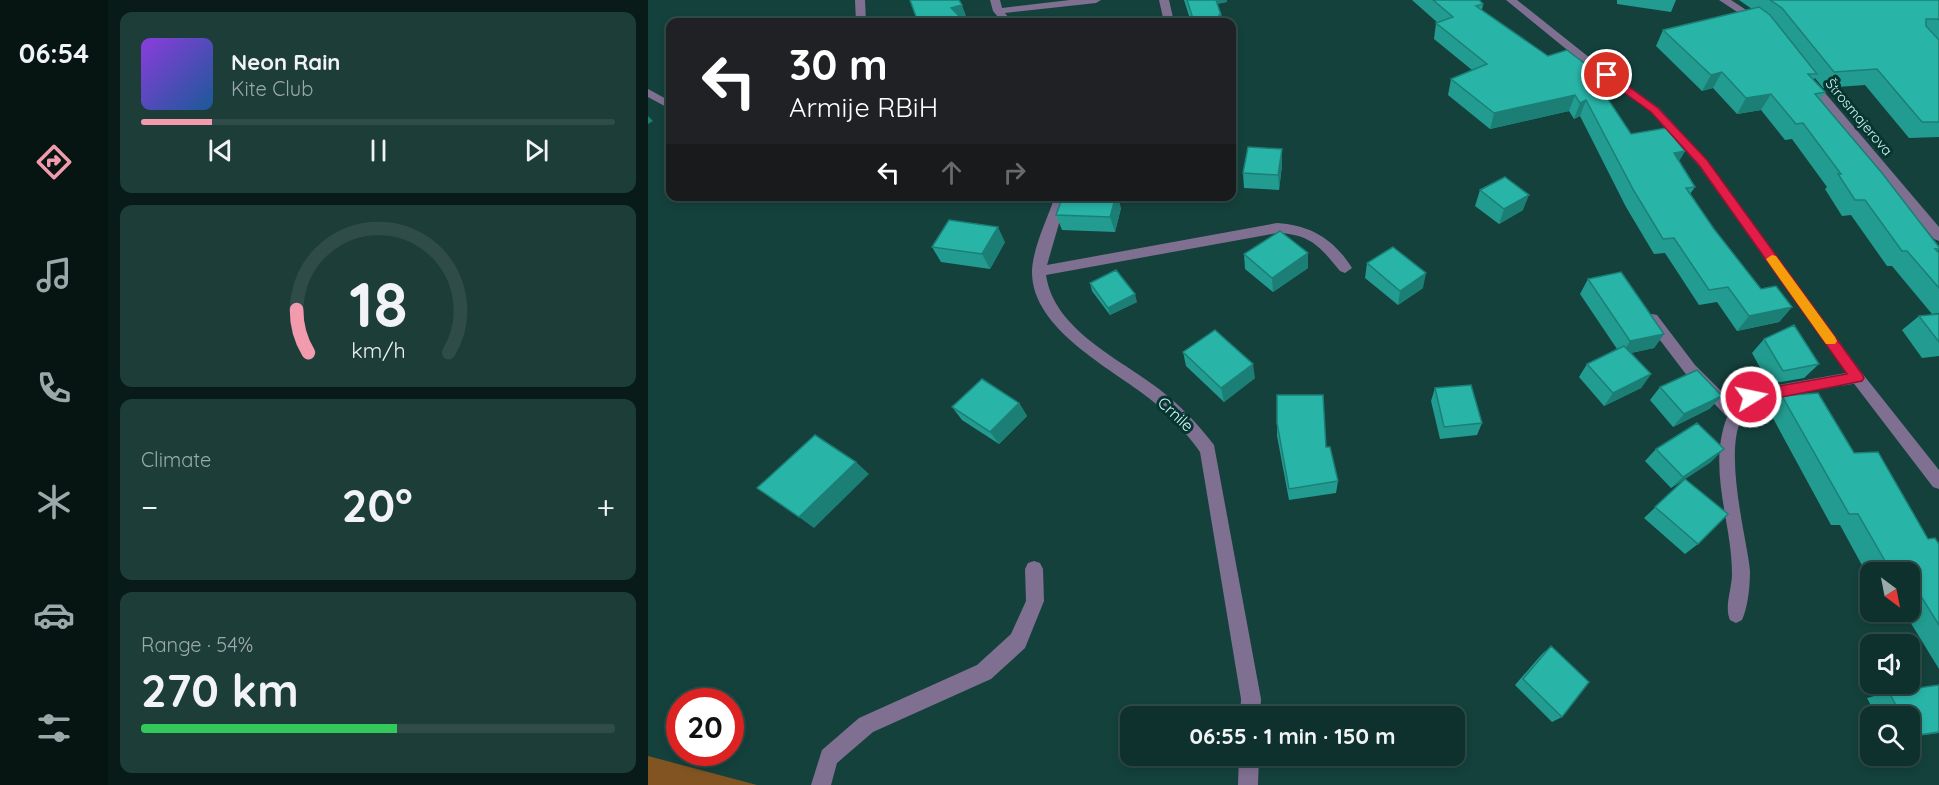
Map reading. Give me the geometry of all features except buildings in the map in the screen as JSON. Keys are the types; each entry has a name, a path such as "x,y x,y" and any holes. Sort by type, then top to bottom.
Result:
{"street":[{"path":"860,0 861,18"},
{"path":"997,5 1096,0"},
{"path":"1164,0 1168,18"},
{"path":"1511,0 1591,64 1655,110 1695,154 1857,378 1939,482"},
{"path":"1724,0 1767,27"},
{"name":"Štrosmajerova","path":"1801,70 1939,236"},
{"path":"648,92 666,103"},
{"name":"Crnile","path":"1060,201 1039,271 1041,292 1054,315 1193,427 1208,450 1251,706"},
{"path":"1039,271 1277,228 1304,229 1312,234 1345,268"},
{"path":"1641,303 1690,369 1734,414"},
{"path":"1736,614 1741,573 1728,486 1726,449 1734,414 1751,397 1857,378"},
{"path":"821,785 829,757 866,725 984,672 1018,641 1035,602 1034,569"},
{"path":"1248,785 1249,766"}],"shaded area":[{"path":"648,756 666,761 666,766 686,766 757,785 648,785"}],"slow traffic":[{"path":"1772,259 1831,341"}],"route":[{"path":"1607,75 1655,110 1703,163 1857,378 1751,397"}]}
